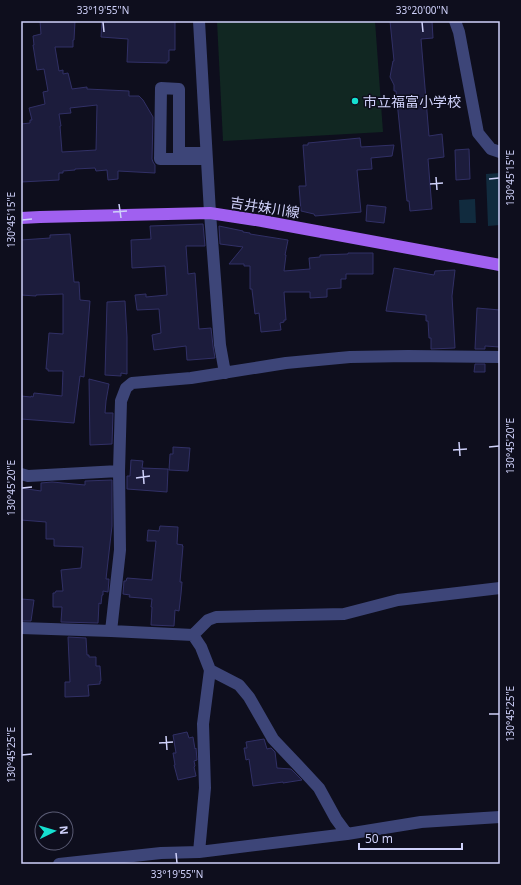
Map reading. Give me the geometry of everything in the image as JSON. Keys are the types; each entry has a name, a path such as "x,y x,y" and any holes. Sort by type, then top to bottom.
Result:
{"main road":[{"name":"吉井妹川線","path":"21,218 210,213 500,265"}],"street":[{"path":"198,21 220,345 225,373"},
{"path":"455,21 459,32 478,133 491,149 500,152"},
{"path":"161,88 179,89 179,153 206,156 160,159 161,88"},
{"path":"111,631 120,550 119,471 121,401 126,388 132,383 191,378 286,363 350,357 500,356"},
{"path":"21,474 28,476 119,471"},
{"path":"21,628 193,635 208,620 216,617 344,614 398,600 500,588"},
{"path":"193,635 201,647 210,670 203,724 205,788 199,852"},
{"path":"210,670 239,685 249,697 273,739 319,788 336,819 347,834"},
{"path":"59,864 161,853 199,852 347,834 421,822 500,817"}],"green space":[{"path":"217,21 375,21 383,132 223,141"}],"water":[{"path":"500,173 500,225 488,226 486,174"},
{"path":"475,199 476,223 460,223 459,200"}],"building":[{"path":"40,21 75,21 73,47 55,47 59,71 63,70 63,74 68,73 72,89 87,87 87,89 129,91 129,96 139,96 143,100 153,117 152,159 155,165 155,173 118,171 118,179 108,180 107,170 96,171 95,168 75,169 59,173 59,180 21,182 21,124 30,123 30,120 32,120 29,108 45,104 43,92 48,91 44,69 37,70 33,45 33,36 41,34","holes":["97,105 96,150 62,152 59,114 71,113 70,108"]},
{"path":"102,21 175,21 175,50 169,50 169,61 167,61 167,63 127,62 128,39 101,37"},
{"path":"390,21 432,21 433,38 421,39 429,136 442,134 444,157 428,159 432,209 410,211 409,201 407,201 396,91 394,91 394,85 390,77 394,61"},
{"path":"360,138 361,147 394,145 392,156 371,158 372,169 357,170 361,212 315,216 314,214 301,211 299,186 306,186 303,145 308,145 308,143"},
{"path":"469,149 470,179 456,180 455,150"},
{"path":"367,205 386,207 384,223 366,221"},
{"path":"203,224 205,246 186,246 188,274 195,273 199,329 211,328 215,358 187,360 186,346 154,350 152,335 161,333 159,309 137,310 135,295 146,294 146,297 167,295 165,266 132,268 131,240 151,239 150,226"},
{"path":"219,226 250,234 288,240 284,271 310,269 309,258 320,257 320,255 373,253 373,274 346,274 346,279 341,279 341,288 327,289 327,297 310,298 310,292 284,292 286,320 280,323 281,330 261,332 259,313 255,314 252,289 250,289 250,266 244,266 244,264 229,264 243,247 220,244"},
{"path":"70,234 74,282 79,282 80,300 90,301 84,377 80,376 74,423 21,419 21,396 33,397 34,393 62,396 63,371 48,371 48,369 46,369 49,333 63,334 63,294 36,296 21,295 21,240 50,238 50,235"},
{"path":"394,268 434,275 435,271 455,270 452,296 455,348 431,349 431,338 429,338 428,321 426,321 426,315 386,311"},
{"path":"125,301 127,374 121,373 121,376 105,375 107,302"},
{"path":"477,308 500,310 500,347 485,346 485,349 475,349"},
{"path":"475,364 485,364 485,372 474,372"},
{"path":"89,379 109,384 105,413 113,413 112,444 90,445"},
{"path":"173,447 190,448 188,471 169,470 170,454 173,454"},
{"path":"131,460 143,461 142,468 168,469 167,492 127,489 127,476 130,476"},
{"path":"112,480 112,526 106,579 109,579 108,592 103,591 101,604 99,603 98,623 61,622 62,607 53,607 53,593 56,591 63,591 61,570 81,568 83,547 54,546 54,539 46,539 46,522 21,520 21,488 41,491 41,483 52,482 85,485 85,481"},
{"path":"160,526 178,527 177,544 183,545 180,582 182,582 181,594 179,611 175,610 174,626 151,625 152,599 129,597 130,595 123,594 124,581 126,581 127,578 152,580 156,541 147,541 148,530 159,531"},
{"path":"21,599 34,600 31,621 21,621"},
{"path":"68,637 86,638 87,655 89,655 89,657 96,657 96,666 100,666 100,684 88,685 89,696 65,697 65,682 70,682"},
{"path":"187,732 189,738 193,737 195,749 196,748 197,760 194,761 194,767 196,776 178,780 174,765 173,753 176,753 173,735"},
{"path":"264,739 267,749 271,748 275,752 277,768 291,769 302,780 253,786 249,759 246,760 244,748 247,748 246,742"}],"place":[{"name":"市立福富小学校","path":"355,101"}]}
